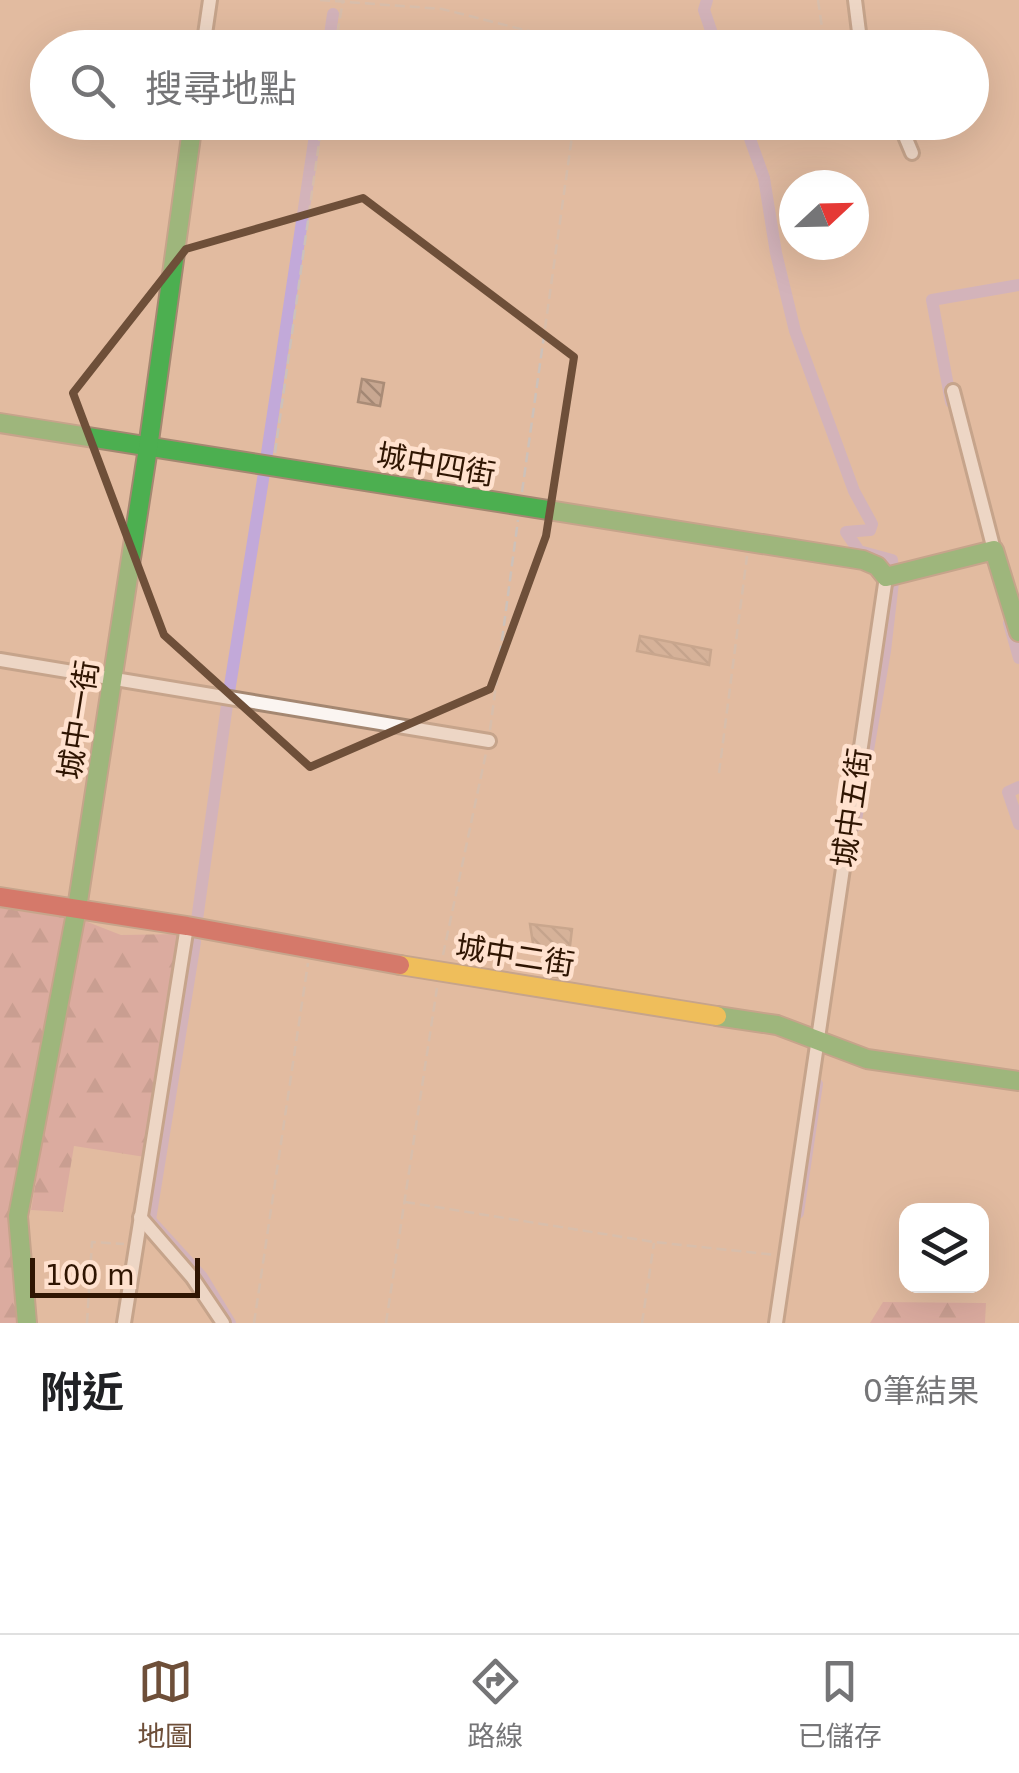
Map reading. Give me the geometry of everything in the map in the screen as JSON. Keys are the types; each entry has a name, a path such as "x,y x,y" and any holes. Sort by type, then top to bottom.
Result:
{"street":[{"path":"206,30 210,0"},
{"path":"854,0 858,30"},
{"name":"城中一街","path":"28,1323 18,1216 77,908 191,140"},
{"path":"907,140 912,153"},
{"path":"954,391 1019,632"},
{"name":"城中四街","path":"0,422 863,560 877,566 886,578"},
{"path":"886,578 994,550"},
{"name":"城中五街","path":"776,1323 886,578"},
{"path":"0,660 489,741"},
{"name":"城中二街","path":"0,897 187,926 310,952 777,1026 866,1058 1019,1080"},
{"path":"124,1323 187,926"},
{"path":"140,1217 192,1277 223,1323"}],"path":[{"path":"320,0 442,9 525,30"},
{"path":"818,0 822,30"},
{"path":"338,30 343,2"},
{"path":"273,465 319,140"},
{"path":"386,1323 439,972 489,741 571,140"},
{"path":"720,772 748,543"},
{"path":"254,1323 310,952"},
{"path":"404,1202 654,1242 788,1256"},
{"path":"87,1323 92,1242 136,1244"},
{"path":"642,1323 654,1242"}],"highlighted area":[{"path":"363,198 574,357 546,536 490,689 310,767 164,635 73,393 186,249"}],"green space":[{"path":"0,908 67,918 11,1212 22,1323 0,1323"},
{"path":"80,919 121,935 178,934 145,1157 74,1146 63,1212 31,1210"},
{"path":"883,1302 986,1303 985,1323 870,1323"}],"building":[{"path":"362,379 384,383 380,406 358,402"},
{"path":"640,636 711,650 709,665 637,651"},
{"path":"530,924 572,929 566,979 550,976 551,947 534,950"}],"waterway":[{"path":"707,0 704,10 711,30"},
{"path":"331,30 333,14"},
{"path":"266,460 314,140"},
{"path":"750,140 764,178 776,253 795,331 854,491 872,524 870,530 846,532 859,551 892,560 893,570"},
{"path":"951,402 932,300 1019,285"},
{"path":"229,692 264,473"},
{"path":"855,826 893,582"},
{"path":"1009,623 1019,658"},
{"path":"197,920 227,705"},
{"path":"1019,787 1008,792 1019,824"},
{"path":"195,942 150,1220 202,1277 230,1323"},
{"path":"798,1213 817,1084"}],"traffic: fast":[{"path":"27,1323 18,1216 77,908 191,140"},
{"path":"0,423 863,560 877,566 886,577 994,550 1019,632"},
{"path":"717,1016 777,1025 867,1059 1019,1081"}],"traffic: slow":[{"path":"400,965 717,1016"}],"traffic: jam":[{"path":"0,897 400,965"}]}
